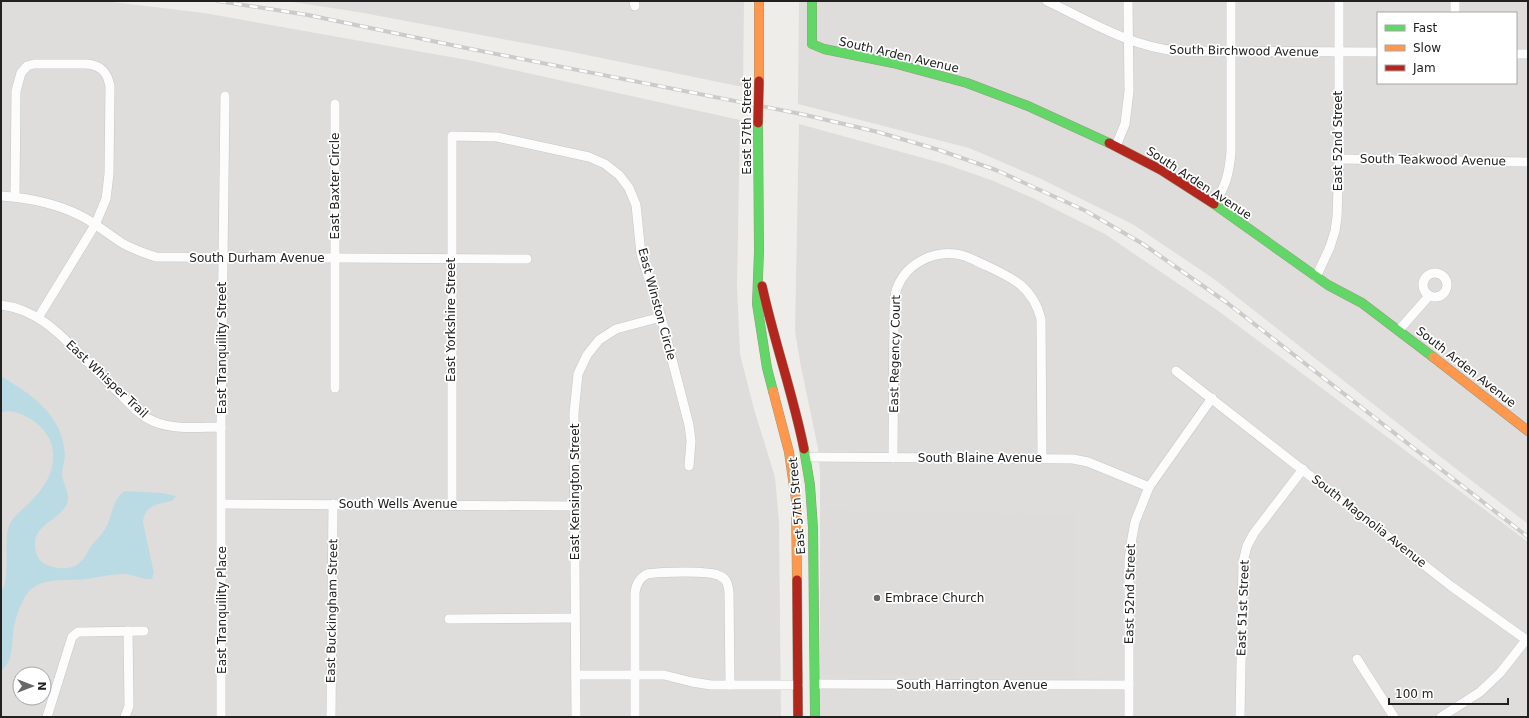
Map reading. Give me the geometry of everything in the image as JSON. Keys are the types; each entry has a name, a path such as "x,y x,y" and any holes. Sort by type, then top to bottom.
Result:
{"main road":[{"name":"East 57th Street","path":"759,1 757,304 767,368 787,444 793,477 797,524 798,717"},
{"name":"South Arden Avenue","path":"812,1 812,44 824,49 893,64 967,83 1028,106 1116,146 1160,170 1214,204 1316,277 1362,303 1400,330 1526,427"},
{"name":"East 57th Street","path":"758,251 762,287 767,309 798,420 806,457 812,509 814,549 815,717"},
{"path":"798,582 805,629 808,672 810,682 815,684"}],"street":[{"name":"South Birchwood Avenue","path":"1047,1 1129,40 1164,50 1377,52"},
{"path":"1116,146 1125,124 1128,104 1128,1"},
{"path":"1214,204 1223,190 1230,170 1231,1"},
{"name":"East 52nd Street","path":"1316,277 1330,246 1335,231 1337,217 1339,159 1339,1"},
{"path":"1455,1 1455,12"},
{"path":"1517,54 1528,54"},
{"path":"15,197 16,91 21,73 27,66 34,64 94,65 101,68 106,73 110,86 108,187 103,210 38,318"},
{"name":"East Tranquility Street","path":"222,504 221,427 225,96"},
{"name":"East Baxter Circle","path":"335,104 335,388"},
{"name":"East Yorkshire Street","path":"452,136 452,505"},
{"name":"East Winston Circle","path":"452,136 497,137 589,156 605,164 619,175 629,188 636,205 642,254 661,317 689,425 691,441 689,466"},
{"name":"South Teakwood Avenue","path":"1339,159 1528,162"},
{"name":"South Durham Avenue","path":"1,196 53,204 82,216 136,250 156,257 527,259"},
{"name":"East Regency Court","path":"893,458 894,306 896,288 903,277 920,260 928,256 948,254 964,256 1012,278 1026,289 1035,302 1041,319 1042,458"},
{"path":"1400,330 1429,296"},
{"name":"East Whisper Trail","path":"1,305 18,309 38,318 57,331 134,408 146,417 169,426 221,427"},
{"name":"East Kensington Street","path":"576,717 575,395 578,374 586,355 599,340 616,329 661,317"},
{"name":"South Magnolia Avenue","path":"1176,371 1451,586 1527,641"},
{"name":"East 52nd Street","path":"1129,717 1130,553 1135,522 1149,487 1212,398"},
{"name":"South Blaine Avenue","path":"806,457 1073,459 1088,462 1149,487"},
{"name":"East 51st Street","path":"1240,717 1243,562 1247,546 1254,533 1303,469"},
{"name":"South Wells Avenue","path":"222,504 575,506"},
{"name":"East Tranquility Place","path":"221,717 222,504"},
{"name":"East Buckingham Street","path":"331,717 333,504"},
{"path":"636,717 635,592 642,576 652,573 714,574 723,578 728,586 730,685"},
{"path":"449,619 575,618"},
{"path":"47,717 72,637 75,634 82,632 144,631"},
{"path":"125,717 128,706 128,632"},
{"path":"1441,717 1480,692 1500,673 1527,641"},
{"path":"1357,659 1394,717"},
{"path":"576,674 664,675 700,684 798,685"},
{"name":"South Harrington Avenue","path":"815,684 1129,685"}],"shaded area":[{"path":"1,1 104,1 204,13 473,61 740,120 737,287 740,354 754,409 775,477 779,522 781,717 1,717"},
{"path":"286,1 744,1 743,87 572,52 358,12"},
{"path":"799,1 1528,1 1528,524 1214,279 1134,225 1039,178 969,148 798,104"},
{"path":"799,124 945,164 991,180 1033,198 1105,234 1217,310 1528,542 1528,717 820,717 820,473 818,448 795,332"},
{"path":"820,510 1075,515 1075,678 820,674"}],"water":[{"path":"1,376 34,398 44,407 52,417 63,440 65,454 62,475 68,501 59,514 39,531 36,537 36,552 38,558 42,562 50,566 60,568 75,566 79,563 105,530 115,503 125,491 162,493 176,496 172,501 153,506 146,512 144,517 143,523 154,573 152,579 120,574 86,579 49,581 34,587 27,594 18,611 14,626 12,650 9,661 1,671 1,591 6,580 7,533 13,519 35,497 45,484 51,470 53,454 49,437 36,422 14,412 7,411 1,413"}],"railway":[{"path":"218,1 308,15 466,48 801,114 878,132 939,150 996,170 1086,211 1143,244 1226,302 1528,537"}],"traffic: fast":[{"path":"812,1 812,44 824,49 893,63 967,83 1028,106 1109,143"},
{"path":"758,123 759,251 757,304 767,368 773,391"},
{"path":"1214,204 1328,285 1362,303 1433,357"},
{"path":"804,449 810,485 813,528 815,717"}],"traffic: slow":[{"path":"759,1 759,81"},
{"path":"1433,357 1528,431"},
{"path":"773,391 789,452 796,500 797,580"}],"traffic: jam":[{"path":"758,123 759,81"},
{"path":"1109,143 1161,170 1214,204"},
{"path":"762,286 804,449"},
{"path":"797,580 798,717"}],"place":[{"name":"Embrace Church","path":"877,598"}]}
